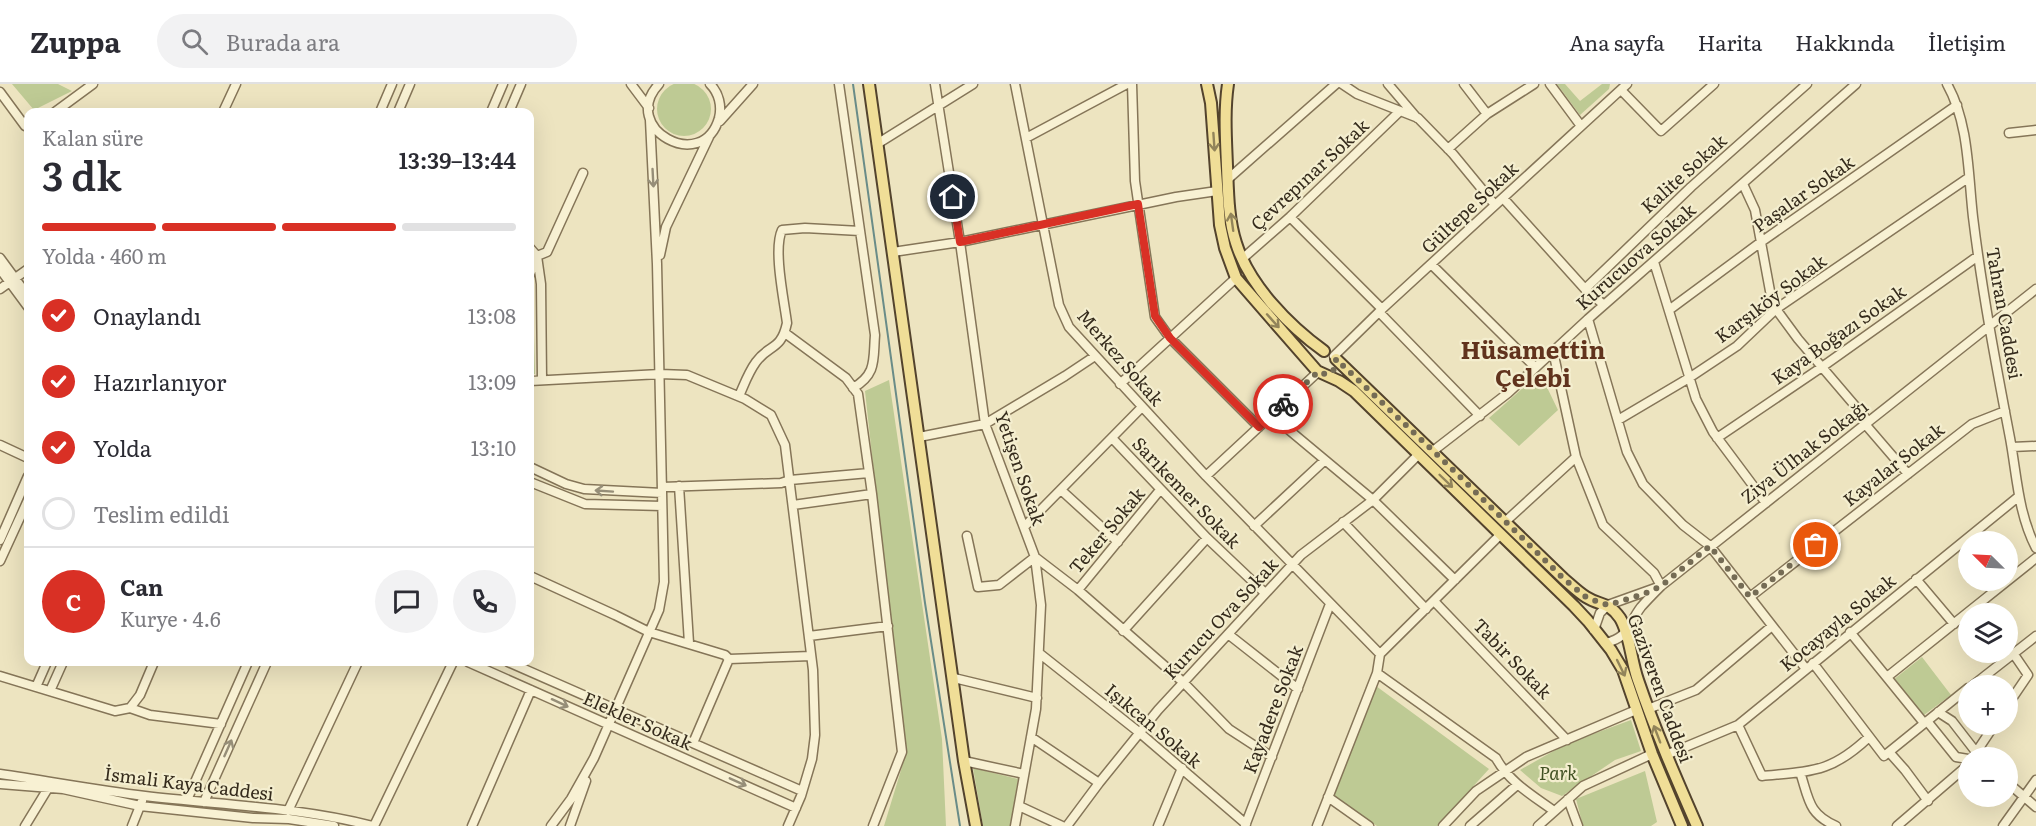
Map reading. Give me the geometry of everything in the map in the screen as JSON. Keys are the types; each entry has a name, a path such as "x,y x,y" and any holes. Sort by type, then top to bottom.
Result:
{"main road":[{"path":"869,84 964,761 976,826"},
{"name":"Gaziveren Caddesi","path":"1207,84 1211,104 1222,236 1236,278 1319,371 1354,391 1588,621 1623,670 1652,754 1682,826"},
{"name":"Gaziveren Caddesi","path":"1228,84 1225,123 1231,220 1235,242 1249,274 1299,330 1331,356 1433,451 1564,579 1587,598 1608,605 1620,618 1626,632 1631,662 1648,709 1698,826"},
{"path":"1331,356 1334,370 1319,371 1316,357 1331,356"}],"street":[{"path":"227,108 236,84"},
{"path":"382,108 392,84"},
{"path":"400,108 410,84"},
{"path":"493,108 503,84"},
{"path":"511,108 521,84"},
{"path":"631,84 649,108"},
{"path":"570,826 594,758 659,610 664,582 657,264 649,108 651,96 659,84"},
{"path":"710,84 718,96 720,105 717,124"},
{"path":"657,264 666,227 711,133 753,84"},
{"path":"839,84 874,343 871,372 865,381 854,388"},
{"name":"Yetişen Sokak","path":"935,84 985,424 1035,557 1041,605 1037,698 1015,826"},
{"path":"877,144 973,84"},
{"name":"Merkez Sokak","path":"1016,84 1059,305 1069,327 1206,476 1380,654"},
{"path":"1026,138 1127,84"},
{"path":"1132,84 1135,181 1155,316 1170,338 1259,427"},
{"path":"1228,179 1336,84"},
{"path":"1342,84 1399,112 1418,118"},
{"path":"1351,90 1359,84"},
{"path":"1388,84 1499,202 1585,289 1604,305"},
{"path":"1464,84 1487,114"},
{"path":"1448,149 1487,114 1534,84"},
{"path":"1550,84 1581,126"},
{"path":"1624,87 1661,131 1714,84"},
{"name":"Kalite Sokak","path":"1585,289 1691,187 1807,84"},
{"name":"Kurucuova Sokak","path":"1433,451 1480,416 1856,84"},
{"name":"Tahran Caddesi","path":"1947,84 1957,105 1963,129 1978,256 2012,447 2018,497 2027,530 2036,548"},
{"path":"60,108 89,85"},
{"name":"Gültepe Sokak","path":"1331,356 1624,87"},
{"path":"0,92 24,125"},
{"name":"Paşalar Sokak","path":"1669,310 1761,242 1957,105"},
{"name":"Çevrepınar Sokak","path":"1242,259 1290,217 1399,112"},
{"path":"650,120 656,131 665,139 676,144 688,145 700,141 711,133"},
{"path":"2009,134 2036,130"},
{"path":"534,264 537,256 547,252 583,173"},
{"name":"Karşıköy Sokak","path":"1618,420 1689,378 1737,346 1776,309 1968,178"},
{"path":"1743,184 1755,210 1770,291 1776,309 1908,474"},
{"path":"893,252 960,242 1138,204 1217,191"},
{"path":"1290,217 1480,416"},
{"path":"739,396 757,360 780,344 785,333 787,323 778,251 779,236 783,230 805,228 860,231"},
{"path":"534,253 537,256 541,284 542,380"},
{"name":"Kaya Boğazı Sokak","path":"1717,438 1822,367 1978,256"},
{"path":"0,258 24,300"},
{"path":"1654,262 1696,399 1717,438 1766,503"},
{"path":"1431,264 1535,367"},
{"path":"0,269 24,292"},
{"path":"0,289 24,271"},
{"path":"1120,384 1236,278"},
{"name":"Ziya Ülhak Sokağı","path":"1608,605 1661,586 2036,289"},
{"path":"1588,319 1627,452 1643,484 1683,525 1710,546 1772,626 1810,666 1869,737 1905,770 1928,801"},
{"path":"785,333 846,378 858,394 902,752 873,826"},
{"path":"1553,351 1576,457 1603,525 1654,573 1661,586 1640,608 1626,632 1617,641 1605,643"},
{"path":"920,437 985,424 1095,356"},
{"path":"1206,476 1319,371"},
{"path":"534,381 660,374 687,375 739,396 771,415 785,445 811,656 814,735 812,759 788,826"},
{"path":"1024,527 1142,407"},
{"name":"Kayalar Sokak","path":"1750,597 1972,424 2005,411"},
{"path":"1271,415 1373,500 1455,580"},
{"name":"Sarıkemer Sokak","path":"1112,438 1207,538 1265,593"},
{"path":"0,445 24,456"},
{"path":"2012,447 2036,446"},
{"name":"Kurucu Ova Sokak","path":"1067,826 1099,783 1183,682 1291,565 1373,500 1419,454"},
{"path":"1506,521 1576,457"},
{"path":"1254,526 1325,460"},
{"path":"534,469 566,484 585,489 662,490 679,486 781,483 790,480 869,473"},
{"path":"534,484 585,504 662,507"},
{"path":"0,540 24,485"},
{"path":"679,486 689,643"},
{"path":"1061,490 1118,542"},
{"name":"Teker Sokak","path":"1078,590 1160,490"},
{"path":"793,505 872,494"},
{"name":"Kocayayla Sokak","path":"1666,755 1738,726 1850,632 2018,497"},
{"path":"0,561 24,509"},
{"path":"1343,522 1426,609"},
{"path":"1317,826 1377,673 1380,654 1501,534"},
{"path":"967,536 978,587 999,585 1035,557 1078,590 1123,632 1183,682 1229,729 1272,757"},
{"path":"1123,632 1207,538"},
{"path":"1887,677 2036,558"},
{"path":"534,578 649,632 725,655 729,659 811,656"},
{"path":"1916,579 1954,624"},
{"name":"Tabir Sokak","path":"1434,601 1567,740"},
{"name":"Kayadere Sokak","path":"1246,825 1330,604"},
{"path":"1594,630 1600,613 1608,605"},
{"path":"809,636 888,626"},
{"path":"1648,709 1696,690 1772,626"},
{"path":"1850,632 1925,722 1958,757"},
{"path":"1228,634 1298,689"},
{"path":"2018,649 2036,636"},
{"name":"Işıkcan Sokak","path":"1039,652 1182,768 1246,825"},
{"path":"693,744 729,659"},
{"path":"2018,660 2028,675 2018,690"},
{"path":"1986,675 2001,663"},
{"path":"36,687 45,666"},
{"path":"50,692 61,666"},
{"path":"130,708 140,695 152,666"},
{"path":"187,800 246,666"},
{"path":"204,802 265,666"},
{"path":"288,811 356,666"},
{"path":"374,826 451,666"},
{"name":"Elekler Sokak","path":"477,666 796,808"},
{"name":"Elekler Sokak","path":"517,666 802,791"},
{"path":"1377,673 1496,758 1504,772 1517,785 1554,811"},
{"path":"0,676 114,711 130,708 150,715 221,724"},
{"path":"954,678 1037,698"},
{"path":"472,826 531,690"},
{"path":"1886,754 1958,696"},
{"path":"1443,826 1476,791 1526,757 1636,710"},
{"path":"1938,712 1952,721 1969,747"},
{"path":"1738,726 1762,776 1800,772 1834,764 1854,751 1869,737"},
{"path":"1031,737 1099,783"},
{"path":"1538,826 1583,786 1652,754"},
{"path":"551,826 571,799 594,758"},
{"path":"964,761 1024,774"},
{"path":"1158,826 1182,768"},
{"path":"1800,772 1812,806 1820,819 1836,826"},
{"name":"İsmali Kaya Caddesi","path":"0,774 50,785 288,811 328,823 374,826"},
{"path":"1897,826 1958,774"},
{"path":"2003,826 2036,780"},
{"path":"0,784 50,785 140,806 241,817 328,823"},
{"path":"25,826 50,785"},
{"path":"1470,826 1517,785"},
{"path":"2018,791 2036,807"},
{"path":"132,826 144,796"},
{"path":"1328,797 1369,826"},
{"path":"1568,799 1578,826"},
{"path":"237,826 246,806"},
{"path":"1018,806 1062,826"}],"green space":[{"path":"684,82 694,84 703,90 709,99 711,109 709,119 703,128 694,134 684,136 674,134 665,128 659,119 657,109 659,99 665,90 674,84"},
{"path":"12,84 58,84 72,91 38,108 32,108"},
{"path":"1557,84 1565,84 1580,101 1602,84 1610,84 1609,89 1580,115"},
{"path":"1540,373 1558,410 1519,446 1489,418"},
{"path":"889,380 942,739 946,826 884,826 905,757 865,391"},
{"path":"1922,657 1951,695 1924,715 1893,680"},
{"path":"1376,686 1489,769 1437,826 1377,826 1332,795"},
{"name":"Park","path":"1631,720 1641,751 1615,760 1562,796 1541,788 1520,770 1566,744"},
{"path":"973,768 1018,779 1010,826 983,826"},
{"path":"1645,771 1657,822 1651,826 1583,826 1576,799"}],"waterway":[{"path":"853,84 925,603 960,826"}],"way so far":[{"path":"1283,404 1318,372 1331,373 1336,367 1336,359 1564,579 1587,598 1608,605 1661,586 1710,546 1750,597 1816,545"}],"district":[{"name":"Hüsamettin Çelebi","path":"1533,362"}],"route":[{"path":"953,197 960,242 1138,204 1155,316 1170,338 1259,427 1283,404"}]}
